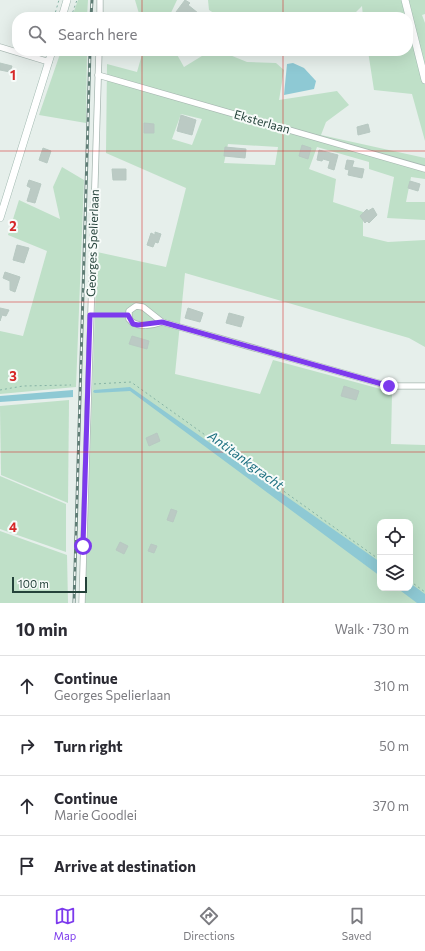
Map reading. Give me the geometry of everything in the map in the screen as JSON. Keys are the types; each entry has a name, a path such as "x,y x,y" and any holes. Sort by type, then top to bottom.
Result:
{"main road":[{"path":"63,12 67,0"},
{"path":"405,0 408,12"},
{"path":"413,32 425,80"},
{"path":"0,218 50,56"}],"street":[{"path":"100,0 100,12"},
{"path":"0,47 12,51"},
{"path":"29,56 48,62"},
{"name":"Georges Spelierlaan","path":"82,603 99,56"},
{"name":"Eksterlaan","path":"98,75 425,169"},
{"path":"162,322 139,306 131,308 128,315 133,324 138,325 162,322 389,386 425,386"}],"path":[{"path":"55,12 59,0"},
{"path":"73,12 77,0"},
{"path":"90,315 128,315"},
{"path":"89,384 131,382 377,558"},
{"path":"0,390 23,386 71,385"},
{"path":"413,583 425,592"}],"green space":[{"path":"78,0 88,0 87,12 74,12"},
{"path":"135,0 177,0 171,12 139,12"},
{"path":"208,0 425,0 425,14 422,15 425,23 425,141 412,94 374,90 369,56 413,56 413,12 363,12 362,6 356,12 212,12 209,10"},
{"path":"59,56 87,56 86,123 39,115"},
{"path":"142,56 178,56 184,67 202,56 232,56 247,62 276,63 284,70 279,100 337,91 349,105 326,122 321,135 425,158 425,179 411,177 406,202 425,202 425,220 387,218 394,177 369,169 369,162 317,147 309,169 336,179 333,202 363,212 363,236 388,242 425,240 425,347 409,338 185,273 175,374 260,394 273,360 392,392 391,444 425,445 425,603 85,603 97,252 166,267 186,188 106,153 107,64 137,72","holes":["181,114 202,119 192,145 172,139","228,144 278,147 275,165 224,163"]},
{"path":"62,167 84,180 76,387 0,394 0,331 23,336 47,251 8,235 19,200 60,219 53,187"},
{"path":"69,400 68,503 1,475 0,406"},
{"path":"0,476 66,504 66,552 0,529"},
{"path":"0,531 67,555 68,603 0,603"}],"water":[{"path":"293,63 304,68 316,81 314,89 284,95 287,64"},
{"name":"Antitankgracht","path":"130,387 377,560 377,574 130,391 95,393 93,392 94,390"},
{"path":"73,390 73,397 0,402 0,396"},
{"path":"413,585 425,594 425,603 417,603 401,591 413,591"}],"building":[{"path":"185,0 190,3 188,5 197,12 187,12 176,12"},
{"path":"0,63 12,66 10,72 0,70"},
{"path":"181,115 196,120 192,135 177,131"},
{"path":"144,123 154,124 154,133 144,133"},
{"path":"368,124 370,132 358,135 357,127"},
{"path":"302,145 311,148 308,159 299,156"},
{"path":"225,147 246,149 245,158 224,156"},
{"path":"43,148 51,151 47,163 39,160"},
{"path":"319,150 338,155 334,170 328,168 330,161 323,159 322,161 317,160"},
{"path":"347,160 354,161 352,167 364,169 362,178 348,175 349,170 345,169"},
{"path":"112,169 126,169 126,180 113,180"},
{"path":"29,180 41,184 35,203 27,201 31,188 27,186"},
{"path":"410,181 420,184 418,191 408,188"},
{"path":"373,208 377,215 369,223 367,221 365,223 360,216 367,209 368,211"},
{"path":"155,232 161,234 158,243 155,242 153,247 147,245 151,233 155,235"},
{"path":"17,245 29,248 24,263 13,260"},
{"path":"5,272 20,277 15,292 10,290 10,281 3,278"},
{"path":"0,308 9,310 6,316 2,315 0,321"},
{"path":"188,308 203,313 200,322 185,318"},
{"path":"229,313 244,317 241,327 226,323"},
{"path":"132,336 149,341 147,349 129,344"},
{"path":"344,386 359,391 356,400 341,396"},
{"path":"157,433 160,441 149,446 146,438"},
{"path":"171,509 177,511 173,522 167,520"},
{"path":"120,542 128,546 124,554 116,550"},
{"path":"151,544 157,546 154,553 148,551"}],"railway":[{"path":"91,12 92,0"},
{"path":"74,603 90,56"}],"route":[{"path":"83,546 90,315 128,315 133,324 138,325 158,324 162,322 389,386"}]}
